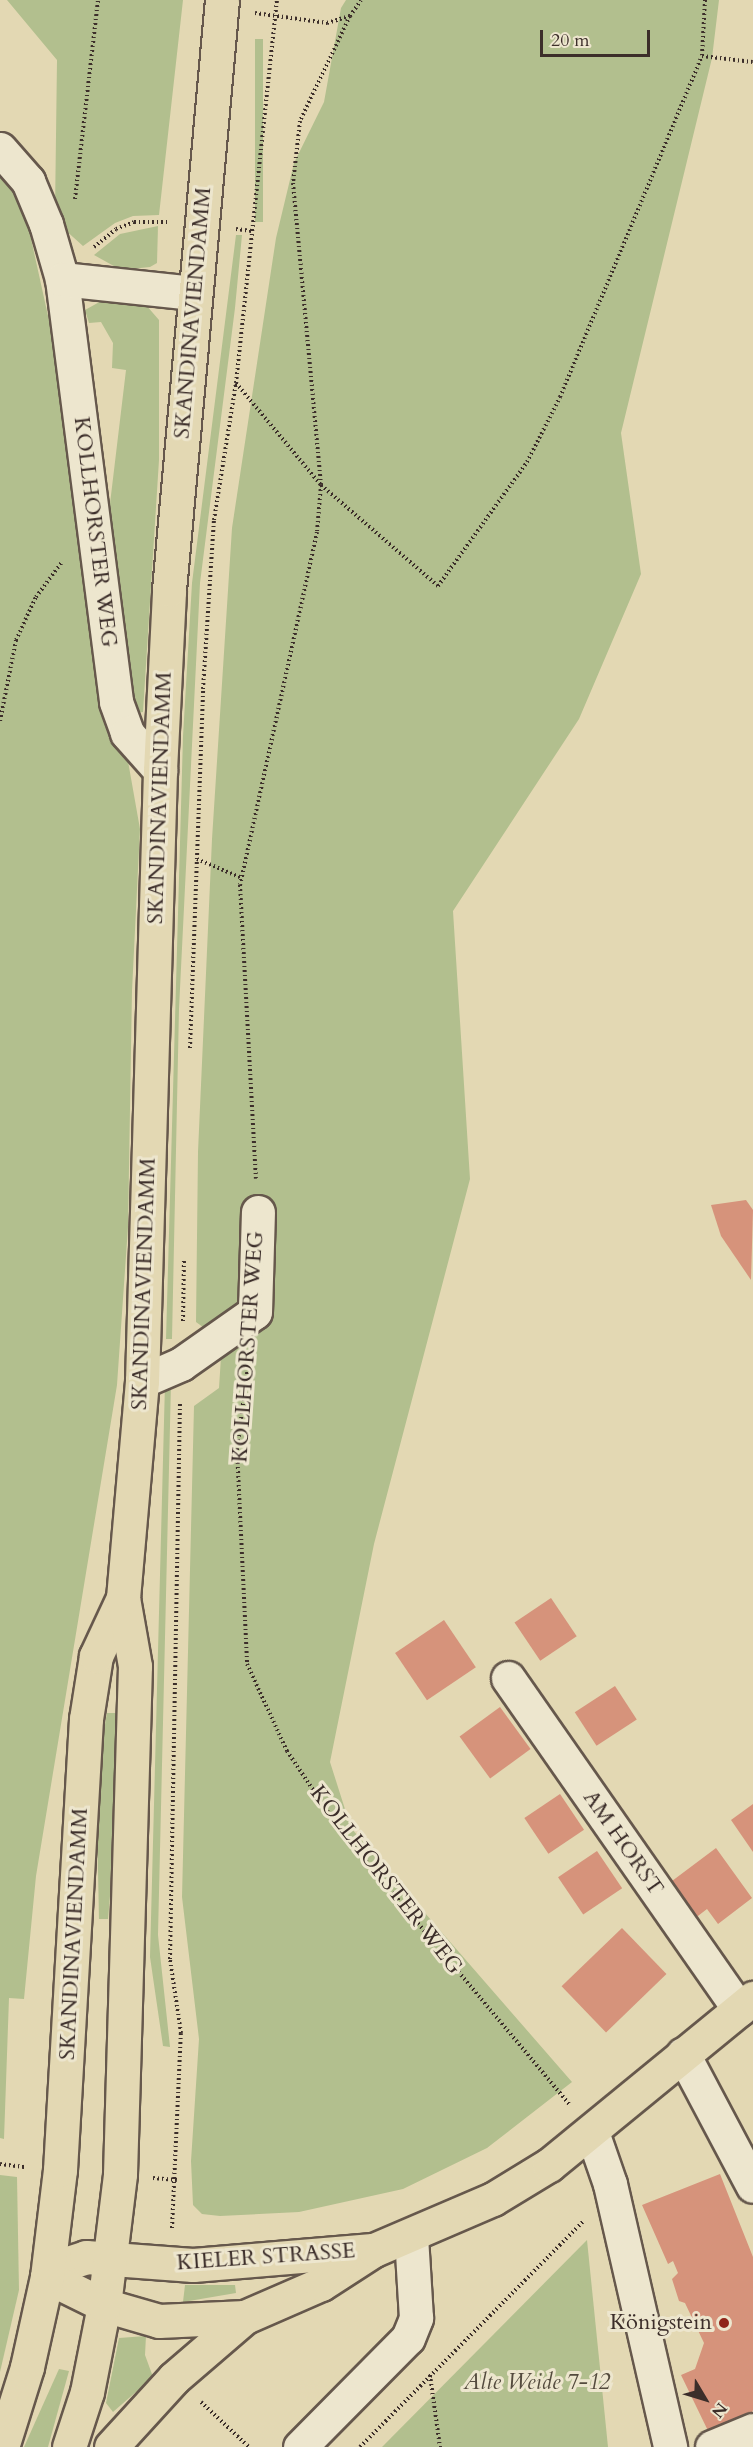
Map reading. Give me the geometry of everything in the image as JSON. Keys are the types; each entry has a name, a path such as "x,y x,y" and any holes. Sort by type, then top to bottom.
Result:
{"main road":[{"name":"SKANDINAVIENDAMM","path":"69,2447 87,2392 104,2305 111,2258 125,2084 135,1666 123,1598 142,1381 160,770 169,590 222,0"},
{"name":"SKANDINAVIENDAMM","path":"2,2447 27,2367 47,2277 61,2162 86,1719 96,1656 123,1598"},
{"name":"KIELER STRASSE","path":"111,2447 174,2378 245,2317 321,2284 374,2250 493,2199 592,2132 746,2003"},
{"name":"KIELER STRASSE","path":"245,2317 159,2320 104,2305 47,2277 65,2264 86,2257 193,2265 374,2250"}],"street":[{"name":"KOLLHORSTER WEG","path":"0,149 28,181 46,224 62,279 116,702 127,733 160,770"},
{"path":"62,279 194,293"},
{"name":"KOLLHORSTER WEG","path":"255,1312 258,1212"},
{"path":"142,1381 182,1364 255,1312"},
{"name":"AM HORST","path":"508,1678 746,2003"},
{"path":"683,2054 753,2186"},
{"path":"592,2132 610,2184 670,2447"},
{"path":"300,2447 408,2338 416,2318 411,2236"},
{"path":"712,2447 753,2430"}],"path":[{"path":"73,212 98,0"},
{"path":"190,1058 197,859 214,520 236,383 277,0"},
{"name":"KOLLHORSTER WEG","path":"258,1212 242,878 317,532 321,485 293,183 300,121 350,16 361,0"},
{"path":"236,383 321,485 438,586 527,462 560,398 702,56 705,0"},
{"path":"275,17 327,23 350,16"},
{"path":"702,56 753,62"},
{"path":"62,279 116,229 154,220 252,231"},
{"path":"0,721 16,640 31,608 94,517"},
{"path":"197,859 242,878"},
{"path":"174,2216 182,2033 170,1959 170,1930 184,1246"},
{"name":"KOLLHORSTER WEG","path":"255,1312 237,1449 247,1664 287,1751 340,1830 592,2132"},
{"path":"360,2447 579,2226 610,2184"},
{"path":"408,2338 431,2376 440,2447"},
{"path":"198,2399 249,2447"}],"green space":[{"path":"7,0 183,0 159,215 133,216 115,223 83,246 63,228 55,211 57,60"},
{"path":"346,0 719,0 712,58 621,433 641,574 579,719 453,911 470,1179 374,1544 330,1762 351,1828 572,2082 487,2148 403,2189 299,2212 220,2216 202,2214 193,2205 191,2161 199,2039 182,1897 194,1406 219,1388 222,1341 196,1322 198,1152 212,839 232,528 276,238 294,163 324,102 341,8"},
{"path":"255,39 263,39 263,222 255,222"},
{"path":"0,171 11,181 26,216 54,343 140,829 132,991 128,1227 117,1385 36,1876 24,1999 9,1998 4,2139 0,2138"},
{"path":"158,226 157,263 150,267 121,270 94,255 120,234"},
{"path":"236,235 242,235 235,308 200,583 179,1009 172,1339 166,1339 183,736 192,583"},
{"path":"103,300 146,305 159,320 159,460 143,712 136,713 131,705 106,537 126,370 112,368 113,343 101,322 89,323 85,310"},
{"path":"165,1383 171,1383 158,1935 170,2047 163,2046 150,1957"},
{"path":"107,1713 116,1713 110,1896 108,1919 99,1919 96,1774"},
{"path":"0,2175 17,2177 19,2290 0,2372"},
{"name":"Alte Weide 7-12","path":"587,2240 608,2447 382,2447"},
{"path":"185,2285 235,2285 236,2293 183,2302"},
{"path":"146,2336 145,2355 153,2377 113,2412 106,2403 119,2338"},
{"path":"59,2369 69,2371 48,2447 24,2447"}],"building":[{"path":"746,1200 753,1210 751,1280 721,1236 711,1205"},
{"path":"551,1598 577,1636 540,1661 515,1623"},
{"path":"444,1620 476,1667 427,1700 395,1653"},
{"path":"615,1686 637,1720 597,1746 575,1712"},
{"path":"500,1707 531,1749 490,1778 460,1736"},
{"path":"560,1794 584,1830 548,1854 524,1818"},
{"path":"753,1804 753,1852 731,1820"},
{"path":"716,1848 752,1898 718,1924 707,1909 694,1919 668,1884"},
{"path":"597,1851 622,1888 583,1915 558,1877"},
{"path":"622,1928 666,1974 606,2032 562,1986"},
{"name":"Königstein","path":"720,2174 753,2257 753,2410 749,2420 711,2437 681,2375 695,2369 704,2343 685,2303 679,2301 672,2279 678,2273 673,2261 668,2264 642,2205"}],"place":[{"name":"Königstein","path":"724,2323"}]}
